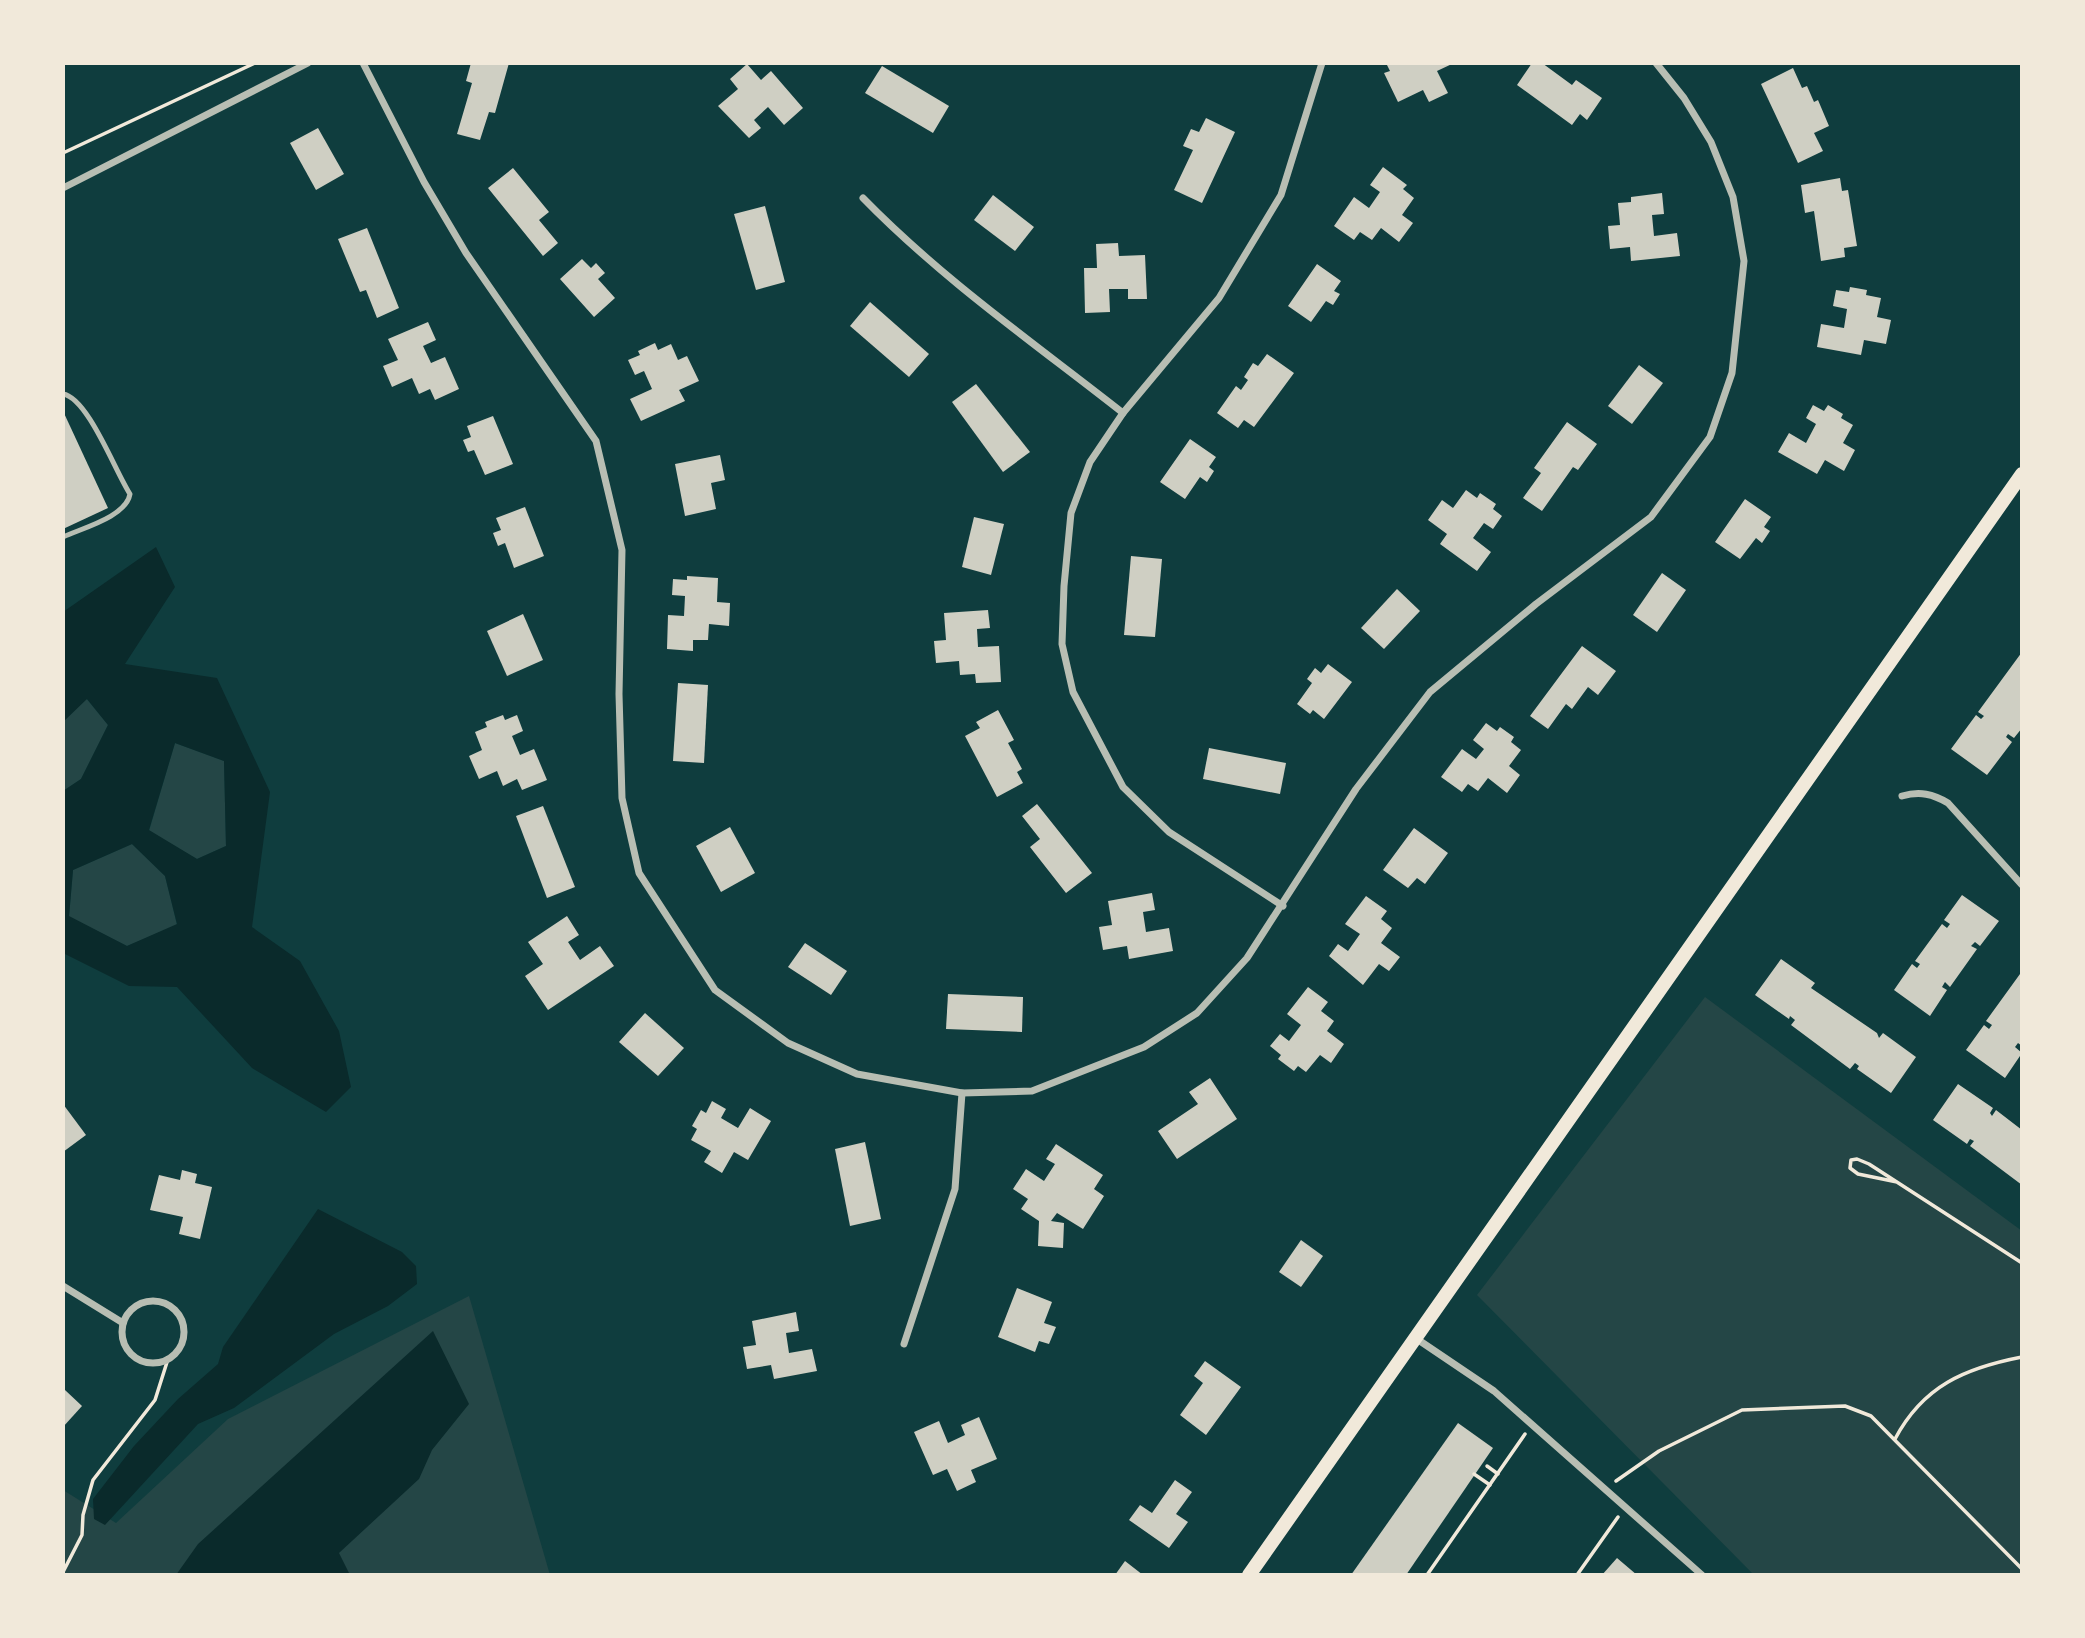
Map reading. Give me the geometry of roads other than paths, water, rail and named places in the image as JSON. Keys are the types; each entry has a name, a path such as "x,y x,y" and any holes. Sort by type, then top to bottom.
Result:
{"main road":[{"path":"1249,1575 2022,474"}],"street":[{"path":"63,188 308,63"},
{"path":"363,63 424,182 466,253 596,441 622,550 619,694 622,798 639,873 715,990 788,1043 857,1074 962,1093 1032,1091 1144,1047 1197,1013 1247,958 1356,789 1430,692 1536,604 1651,517 1710,437 1732,373 1744,261 1733,197 1711,142 1684,98 1656,63"},
{"path":"1283,906 1168,832 1123,787 1073,692 1062,644 1064,586 1071,513 1090,462 1123,413 1219,298 1281,195 1322,63"},
{"path":"863,198 896,232 973,299 1123,413"},
{"path":"1902,796 1912,793 1934,794 1948,803 2022,885"},
{"path":"904,1344 956,1189 962,1093"},
{"path":"63,1286 123,1323"},
{"path":"155,1301 169,1306 177,1313 184,1331 182,1343 168,1359 155,1363 135,1357 124,1344 123,1323 135,1307 155,1301"},
{"path":"1414,1337 1494,1391 1702,1575"}],"lane":[{"path":"63,394 76,399 85,409 130,494 128,502 119,511 63,537"}]}
